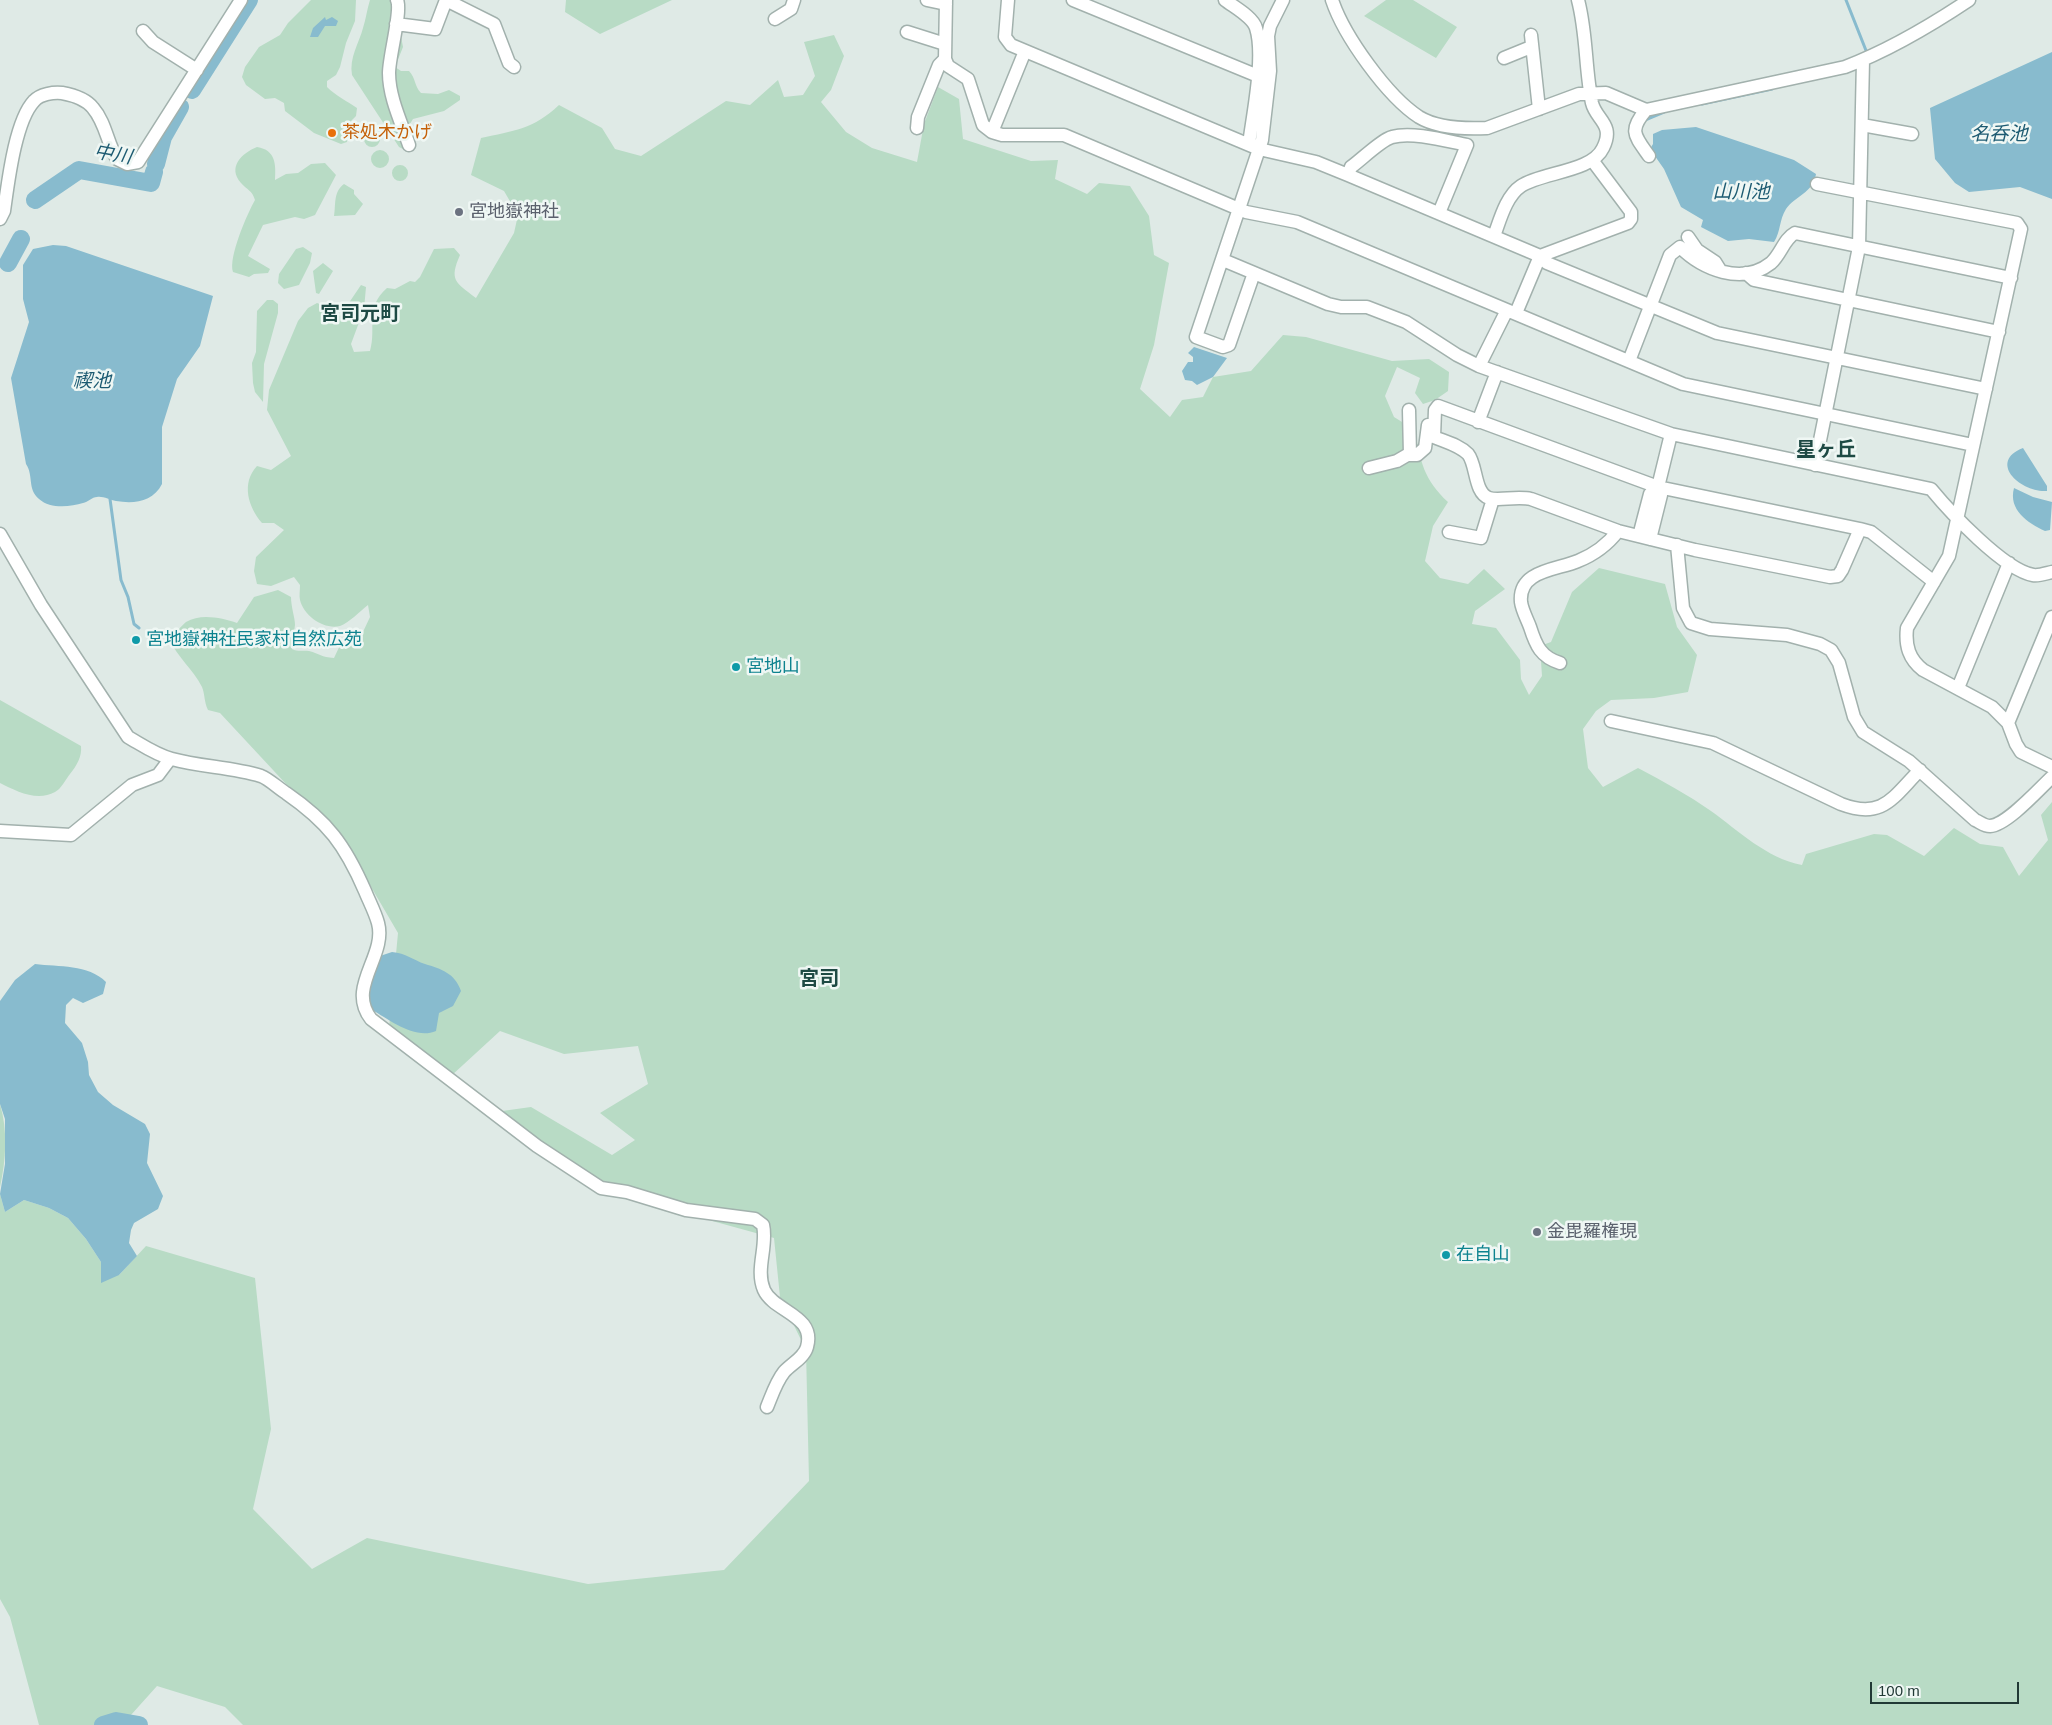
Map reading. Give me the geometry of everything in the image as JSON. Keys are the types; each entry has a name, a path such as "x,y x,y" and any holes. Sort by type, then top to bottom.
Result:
{"street":[{"path":"0,219 4,211 13,150 27,112 34,100 45,94 61,93 83,100 97,114 117,160 121,163 132,164 142,158 240,0"},
{"path":"398,0 390,80 408,145"},
{"path":"396,24 435,29 446,0 494,24 509,63 514,67"},
{"path":"775,19 790,9 794,0"},
{"path":"927,0 946,2 945,59 948,66 968,79 983,125 992,132 1002,135 1064,135 1239,208 1297,222 1696,388 1973,445"},
{"path":"1008,0 1005,37 1007,42 1025,51 1254,146 1316,162 1348,175 1540,256 1547,263 1717,333 1986,389"},
{"path":"1073,0 1258,76"},
{"path":"1225,0 1252,21 1256,28 1258,76 1254,146 1239,208 1196,337 1223,347 1229,345 1254,273"},
{"path":"1254,146 1262,140 1270,71 1268,36 1270,26 1283,0"},
{"path":"1332,0 1346,32 1380,79 1420,117 1454,126 1487,128 1569,97 1591,93 1606,93 1646,110 1808,76 1863,60 1923,30 1969,0"},
{"path":"1494,236 1507,204 1522,186 1592,160 1603,150 1606,131 1604,121 1592,104 1578,0"},
{"path":"143,31 153,42 197,70"},
{"path":"907,32 945,44"},
{"path":"1504,58 1531,41 1539,109"},
{"path":"992,132 1025,51"},
{"path":"917,128 918,117 938,65 945,59"},
{"path":"1815,465 1859,247 1862,192 1863,60"},
{"path":"1646,110 1634,127 1634,134 1649,156"},
{"path":"1862,125 1912,135"},
{"path":"1348,175 1351,167 1391,137 1403,136 1438,139 1467,145 1439,213"},
{"path":"1479,366 1540,256 1628,223 1631,219 1631,212 1592,160"},
{"path":"1817,184 2017,223 2022,229 1949,556 1907,628 1906,640 1908,652 1914,663 1923,670 1992,707 2008,723 2021,752 2052,767"},
{"path":"1629,361 1670,255 1680,247 1702,266 1722,272 1746,272 1771,263 1789,236 1795,234 2011,278"},
{"path":"1688,237 1697,250 1716,262 1722,272"},
{"path":"1223,260 1328,304 1341,307 1367,307 1406,322 1457,355 1479,366 1671,434 1931,490 1958,521 2009,563 2034,576 2052,572"},
{"path":"1746,272 1754,280 1999,332"},
{"path":"1478,422 1497,372"},
{"path":"1860,528 1842,570 1838,576 1830,577 1618,531 1518,496 1486,498 1482,493 1470,456 1460,447 1434,437 1435,410 1438,406 1658,486 1860,528 1871,532 1934,582"},
{"path":"1369,468 1397,461 1409,454 1413,456 1425,448 1428,409 1435,410"},
{"path":"1409,410 1409,454"},
{"path":"1645,537 1650,494 1658,486 1671,434"},
{"path":"1449,532 1482,538 1493,499"},
{"path":"1560,664 1546,658 1539,650 1521,602 1524,586 1528,579 1538,573 1588,556 1600,548 1618,531"},
{"path":"0,534 42,605 128,737 147,749 170,759 262,777 313,813 338,841 351,858 378,924 380,940 368,968 363,990 365,1011 371,1019 537,1146 601,1188 627,1192 686,1210 755,1219 762,1225 765,1246 761,1268 764,1290 770,1298 796,1317 808,1333 806,1350 782,1374 768,1407"},
{"path":"1677,545 1683,608 1691,623 1710,629 1787,635 1820,644 1831,650 1840,663 1854,717 1863,732 1920,770 1975,820 1992,826 2005,820 2052,777"},
{"path":"1958,688 2009,563"},
{"path":"2008,723 2052,617"},
{"path":"1611,721 1713,743 1841,804 1864,810 1880,807 1920,770"},
{"path":"0,831 72,834 132,786 158,774 170,759"}],"green space":[{"path":"311,0 356,0 355,21 346,43 340,67 336,75 327,81 327,87 330,90 357,108 356,116 349,123 347,142 341,144 314,133 285,111 284,103 275,98 265,99 246,85 242,77 245,67 259,47 280,35 288,23"},
{"path":"370,0 394,0 403,47 395,67 401,71 409,71 421,93 438,94 449,90 460,96 460,100 444,111 413,119 408,127 403,149 399,147 352,75 353,57"},
{"path":"566,0 672,0 600,34 565,12"},
{"path":"1386,0 1413,0 1457,27 1436,58 1364,16"},
{"path":"834,35 844,56 831,90 821,102 846,132 872,148 917,162 924,124 938,87 959,99 963,139 1031,161 1058,160 1055,179 1087,194 1099,183 1130,186 1149,216 1154,255 1169,263 1154,345 1140,389 1170,417 1182,400 1203,397 1213,377 1251,371 1283,335 1306,337 1392,361 1429,359 1449,372 1448,391 1435,400 1423,404 1415,393 1420,378 1397,367 1385,396 1394,417 1415,430 1421,461 1428,478 1448,502 1433,526 1425,561 1440,578 1468,584 1484,569 1505,589 1475,611 1472,624 1496,628 1520,660 1521,679 1529,695 1542,676 1540,646 1551,642 1572,592 1599,568 1665,584 1677,627 1697,655 1688,692 1654,698 1611,700 1596,711 1583,729 1588,768 1603,787 1638,768 1702,805 1765,850 1802,865 1806,854 1874,834 1887,835 1924,856 1954,828 1980,844 2003,847 2019,876 2048,840 2041,815 2052,802 2052,1725 243,1725 225,1707 157,1686 122,1725 39,1725 10,1617 0,1599 0,1194 5,1212 24,1200 49,1208 68,1218 86,1239 101,1262 119,1275 146,1246 255,1278 271,1429 253,1509 312,1569 367,1538 588,1584 724,1570 809,1481 806,1350 780,1297 774,1238 705,1219 571,1171 495,1112 531,1107 612,1155 635,1140 600,1113 648,1084 638,1046 564,1054 500,1031 451,1076 389,1028 398,933 353,856 220,713 208,710 202,687 170,640 186,622 192,619 212,617 237,623 254,597 278,590 291,597 295,625 292,649 309,651 334,658 342,641 362,634 370,617 368,605 351,620 340,626 328,626 321,624 310,616 302,606 300,585 294,577 271,586 257,584 254,571 256,557 284,530 274,523 262,523 257,517 248,495 249,480 257,466 271,470 291,456 267,410 269,390 298,321 308,308 317,303 333,309 340,316 361,285 366,287 364,309 351,344 354,352 370,351 373,310 380,295 387,288 395,289 410,281 415,282 420,277 434,249 454,248 460,255 455,270 456,280 476,298 514,233 518,215 504,191 471,175 481,138 523,128 541,119 559,105 602,128 615,149 641,156 726,101 750,105 778,80 784,97 803,95 815,76 804,42"},
{"path":"372,131 380,139 372,147 364,139"},
{"path":"257,147 268,151 274,159 275,180 286,174 298,173 311,164 325,163 336,175 315,215 304,219 295,217 263,225 248,256 270,269 268,273 254,274 249,277 233,272 232,265 239,236 255,200 251,192 241,183 235,171 238,161 246,153"},
{"path":"380,150 386,153 389,159 386,165 380,168 374,165 371,159 374,153"},
{"path":"397,165 403,165 408,170 406,179 397,181 392,176 392,170"},
{"path":"344,184 354,190 354,194 363,204 355,215 334,216 338,191"},
{"path":"303,247 312,253 310,263 299,285 284,289 278,283 279,274 296,249"},
{"path":"323,263 333,271 319,294 316,293 313,271"},
{"path":"267,300 273,300 278,304 278,313 264,364 263,402 255,392 252,363 256,352 257,311"},
{"path":"0,700 81,746 81,754 77,764 57,791 48,795 34,796 0,783"},
{"path":"0,1104 3,1114 5,1146 0,1187"}],"water":[{"path":"325,17 326,20 332,17 338,21 336,26 325,26 318,37 310,37 313,28"},
{"name":"名呑池","path":"2052,52 2052,199 2020,187 1969,192 1955,183 1935,159 1930,108"},
{"name":"山川池","path":"1696,127 1794,160 1816,174 1808,190 1786,209 1774,242 1749,239 1728,241 1701,227 1703,220 1681,207 1664,169 1650,149 1653,144 1653,134 1662,130"},
{"name":"禊池","path":"53,245 66,246 213,296 200,346 177,379 162,427 162,484 154,495 148,498 136,502 123,502 97,497 78,504 54,506 39,499 33,491 30,473 26,464 11,378 29,322 23,299 23,265 33,249"},
{"path":"1194,347 1227,358 1213,377 1197,385 1192,381 1185,380 1182,371 1188,362 1193,362 1193,357 1188,353"},
{"path":"2023,448 2047,486 2047,491 2027,487 2012,476 2008,468 2008,461 2013,454"},
{"path":"2014,488 2033,497 2052,502 2050,530 2045,531 2039,528 2021,515 2014,503"},
{"path":"392,952 405,955 442,970 451,976 458,985 461,991 453,1006 439,1013 436,1031 420,1033 411,1031 372,1010 369,989 372,976 380,956"},
{"path":"35,964 82,969 99,976 106,982 103,994 83,1003 73,998 66,1005 65,1023 82,1043 88,1062 89,1075 98,1092 113,1105 145,1124 150,1134 147,1163 163,1196 158,1209 134,1223 129,1243 137,1256 119,1275 101,1283 101,1262 86,1239 68,1218 49,1208 24,1200 5,1212 0,1194 5,1164 5,1119 0,1104 0,1001 15,980"}],"waterway":[{"name":"中川","path":"192,90 249,0"},
{"path":"1846,0 1867,53"},
{"path":"1702,104 1772,89"},
{"name":"中川","path":"156,164 163,137 180,107"},
{"path":"1645,120 1664,112"},
{"name":"中川","path":"35,200 79,170 151,183 154,172"},
{"name":"中川","path":"8,263 21,239"},
{"path":"110,499 121,580 128,597 134,624 139,628"},
{"path":"103,1725 116,1721 139,1725"}],"place":[{"name":"茶処木かげ","path":"332,133"},
{"name":"宮地嶽神社","path":"459,212"},
{"name":"宮地嶽神社民家村自然広苑","path":"136,640"},
{"name":"宮地山","path":"736,667"},
{"name":"金毘羅権現","path":"1537,1232"},
{"name":"在自山","path":"1446,1255"}],"district":[{"name":"宮司元町","path":"360,314"},
{"name":"星ヶ丘","path":"1826,450"},
{"name":"宮司","path":"819,979"}]}
